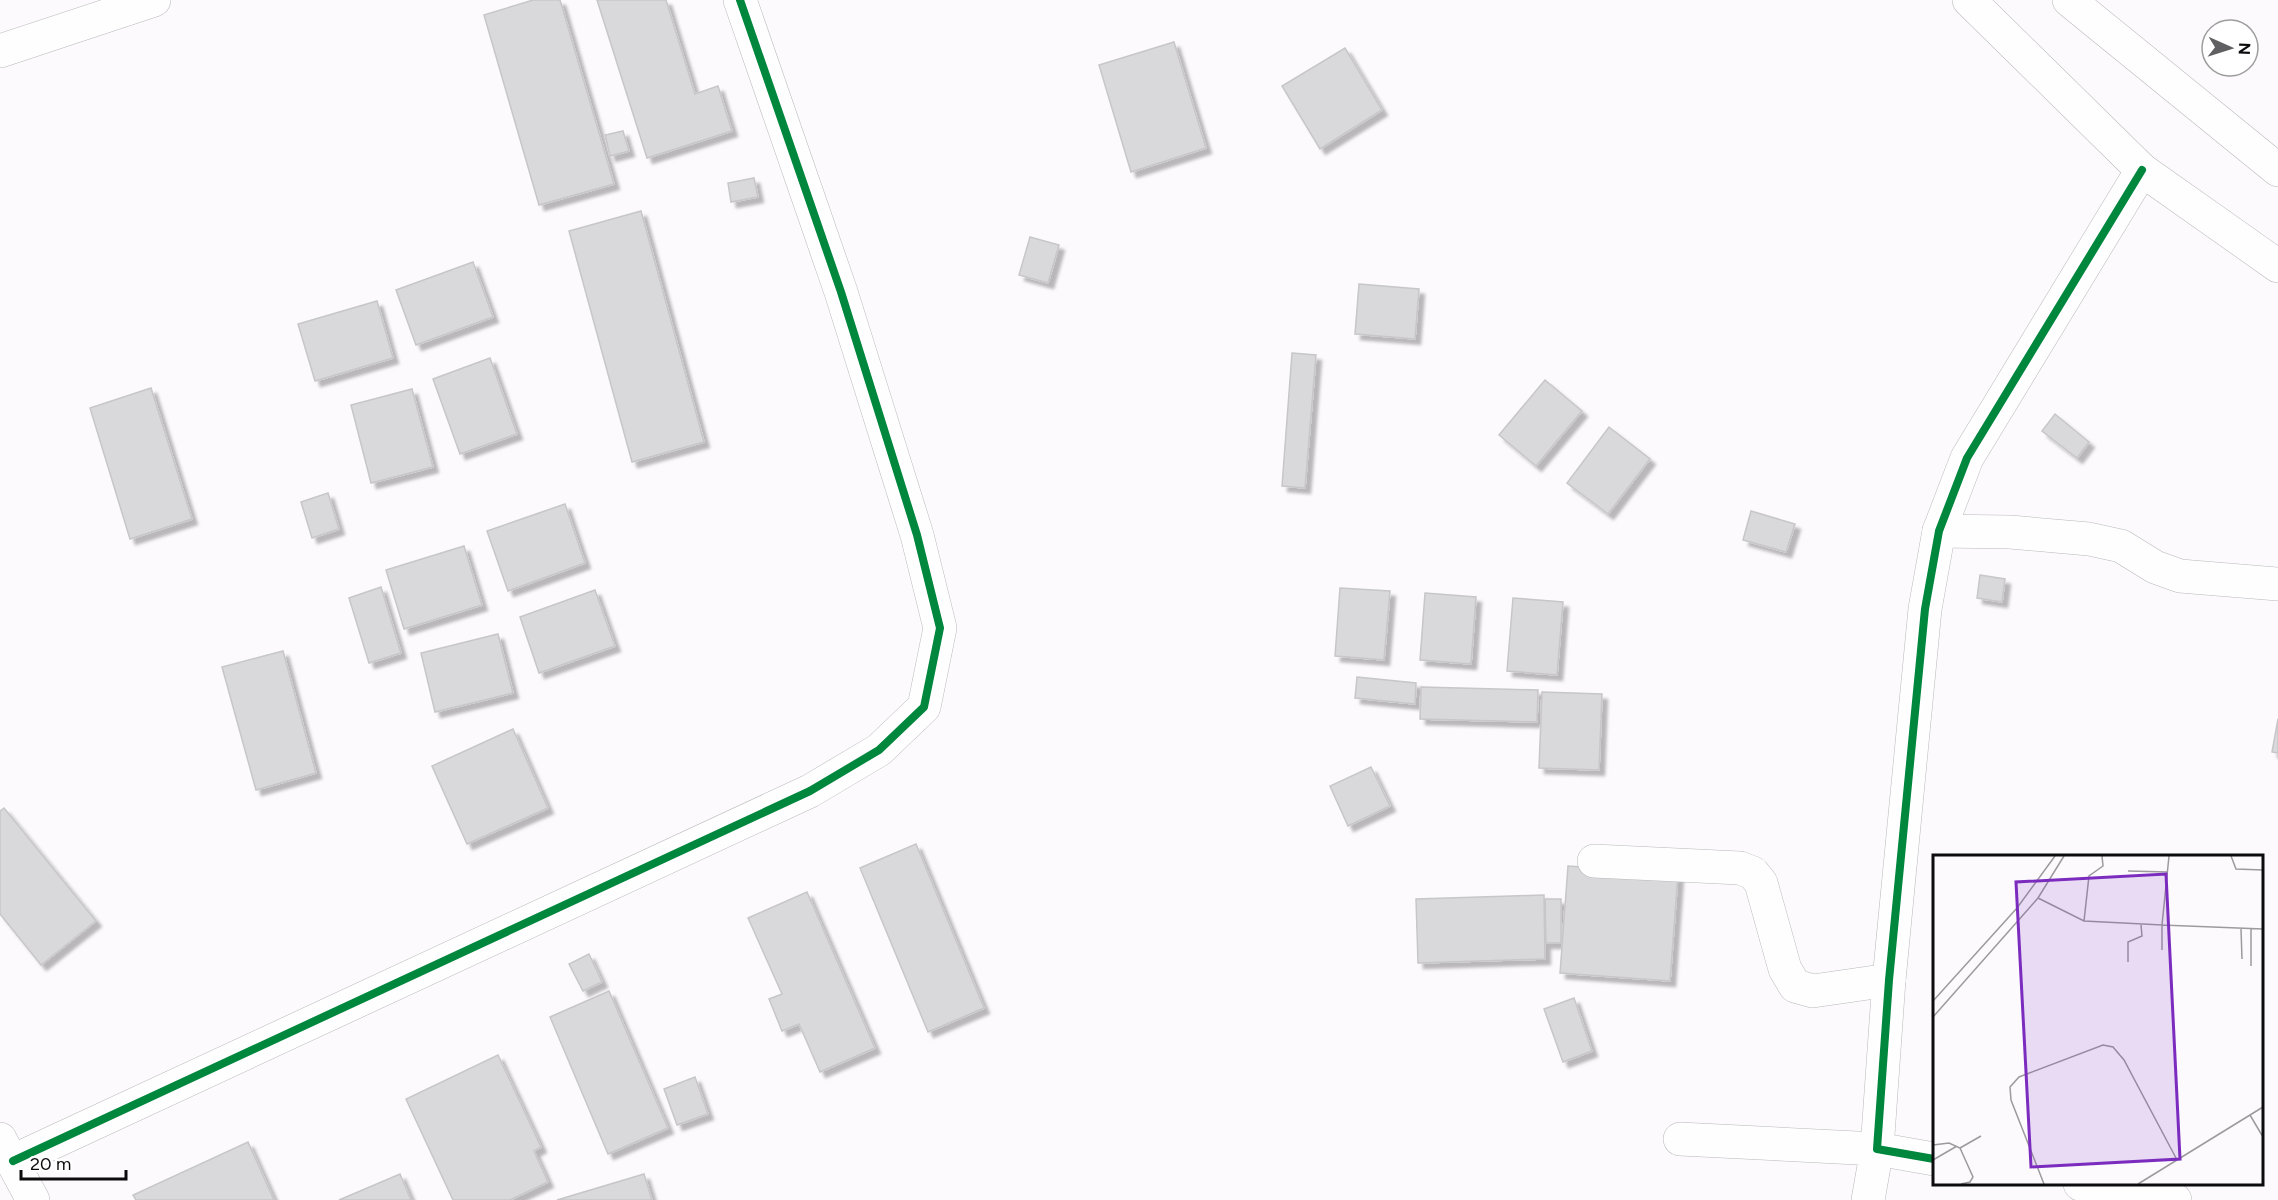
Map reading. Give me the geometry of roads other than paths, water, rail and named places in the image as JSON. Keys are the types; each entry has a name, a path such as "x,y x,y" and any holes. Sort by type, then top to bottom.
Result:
{"street":[{"path":"0,51 154,0"},
{"path":"33,1200 6,1150 810,791 879,750 924,707 940,628 917,535 841,292 740,0"},
{"path":"1969,0 2142,170 2278,266"},
{"path":"2069,0 2278,170"},
{"path":"1868,1200 1877,1149 1889,980 1925,609 1939,531 1967,458 2142,170"},
{"path":"1939,531 2010,532 2089,539 2121,546 2155,567 2180,576 2278,584"},
{"path":"1594,861 1740,868 1753,873 1761,884 1785,969 1795,986 1813,991 1889,980"},
{"path":"1680,1140 1877,1149 1933,1159"},
{"path":"2085,1185 2175,1200"}]}
